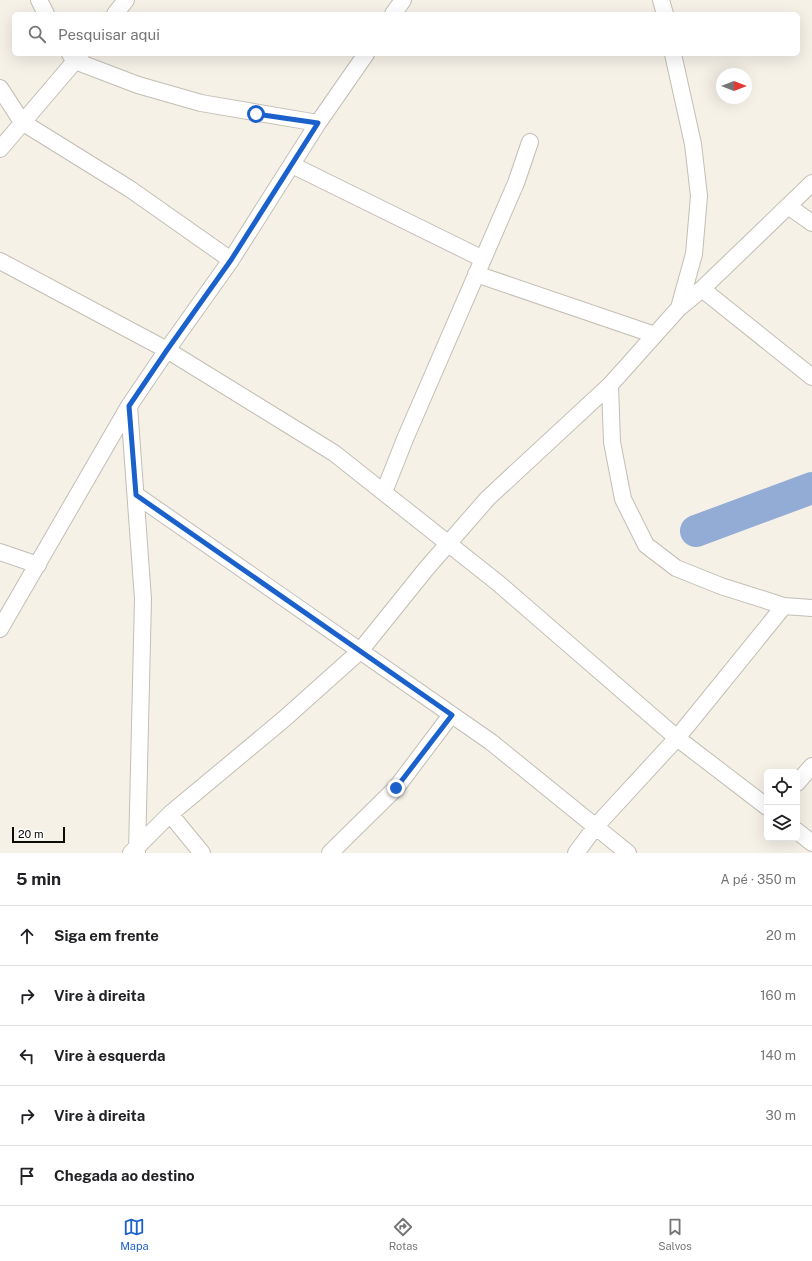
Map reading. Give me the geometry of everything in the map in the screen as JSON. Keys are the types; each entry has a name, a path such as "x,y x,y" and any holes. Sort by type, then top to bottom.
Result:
{"street":[{"path":"38,0 45,12"},
{"path":"117,12 126,0"},
{"path":"395,12 403,0"},
{"path":"661,0 664,12"},
{"path":"0,149 75,56 138,85 201,103 318,123"},
{"path":"0,629 129,406 231,260 318,123 365,56"},
{"path":"673,56 693,144 699,196 694,254 679,308"},
{"path":"0,88 22,122 130,189 231,260"},
{"path":"384,492 405,439 516,183 530,142"},
{"path":"292,165 480,267 655,335"},
{"path":"135,851 170,814 284,719 360,651 488,498 610,385 679,308 702,289 812,183"},
{"path":"788,206 812,223"},
{"path":"0,261 167,350 334,452 449,543 677,738 766,805"},
{"path":"702,289 812,377"},
{"path":"610,385 612,442 623,499 646,545 676,568 721,586 784,606 812,608"},
{"path":"129,406 143,599 135,851"},
{"path":"136,495 491,742 628,853"},
{"path":"0,552 38,565"},
{"path":"576,853 596,826 677,738 784,606"},
{"path":"330,853 396,788 452,715"},
{"path":"800,780 812,766"},
{"path":"170,814 202,853"},
{"path":"800,833 812,843"}],"waterway":[{"path":"696,531 812,488"}],"route":[{"path":"256,114 318,123 231,260 129,406 136,495 452,715 396,788"}]}
